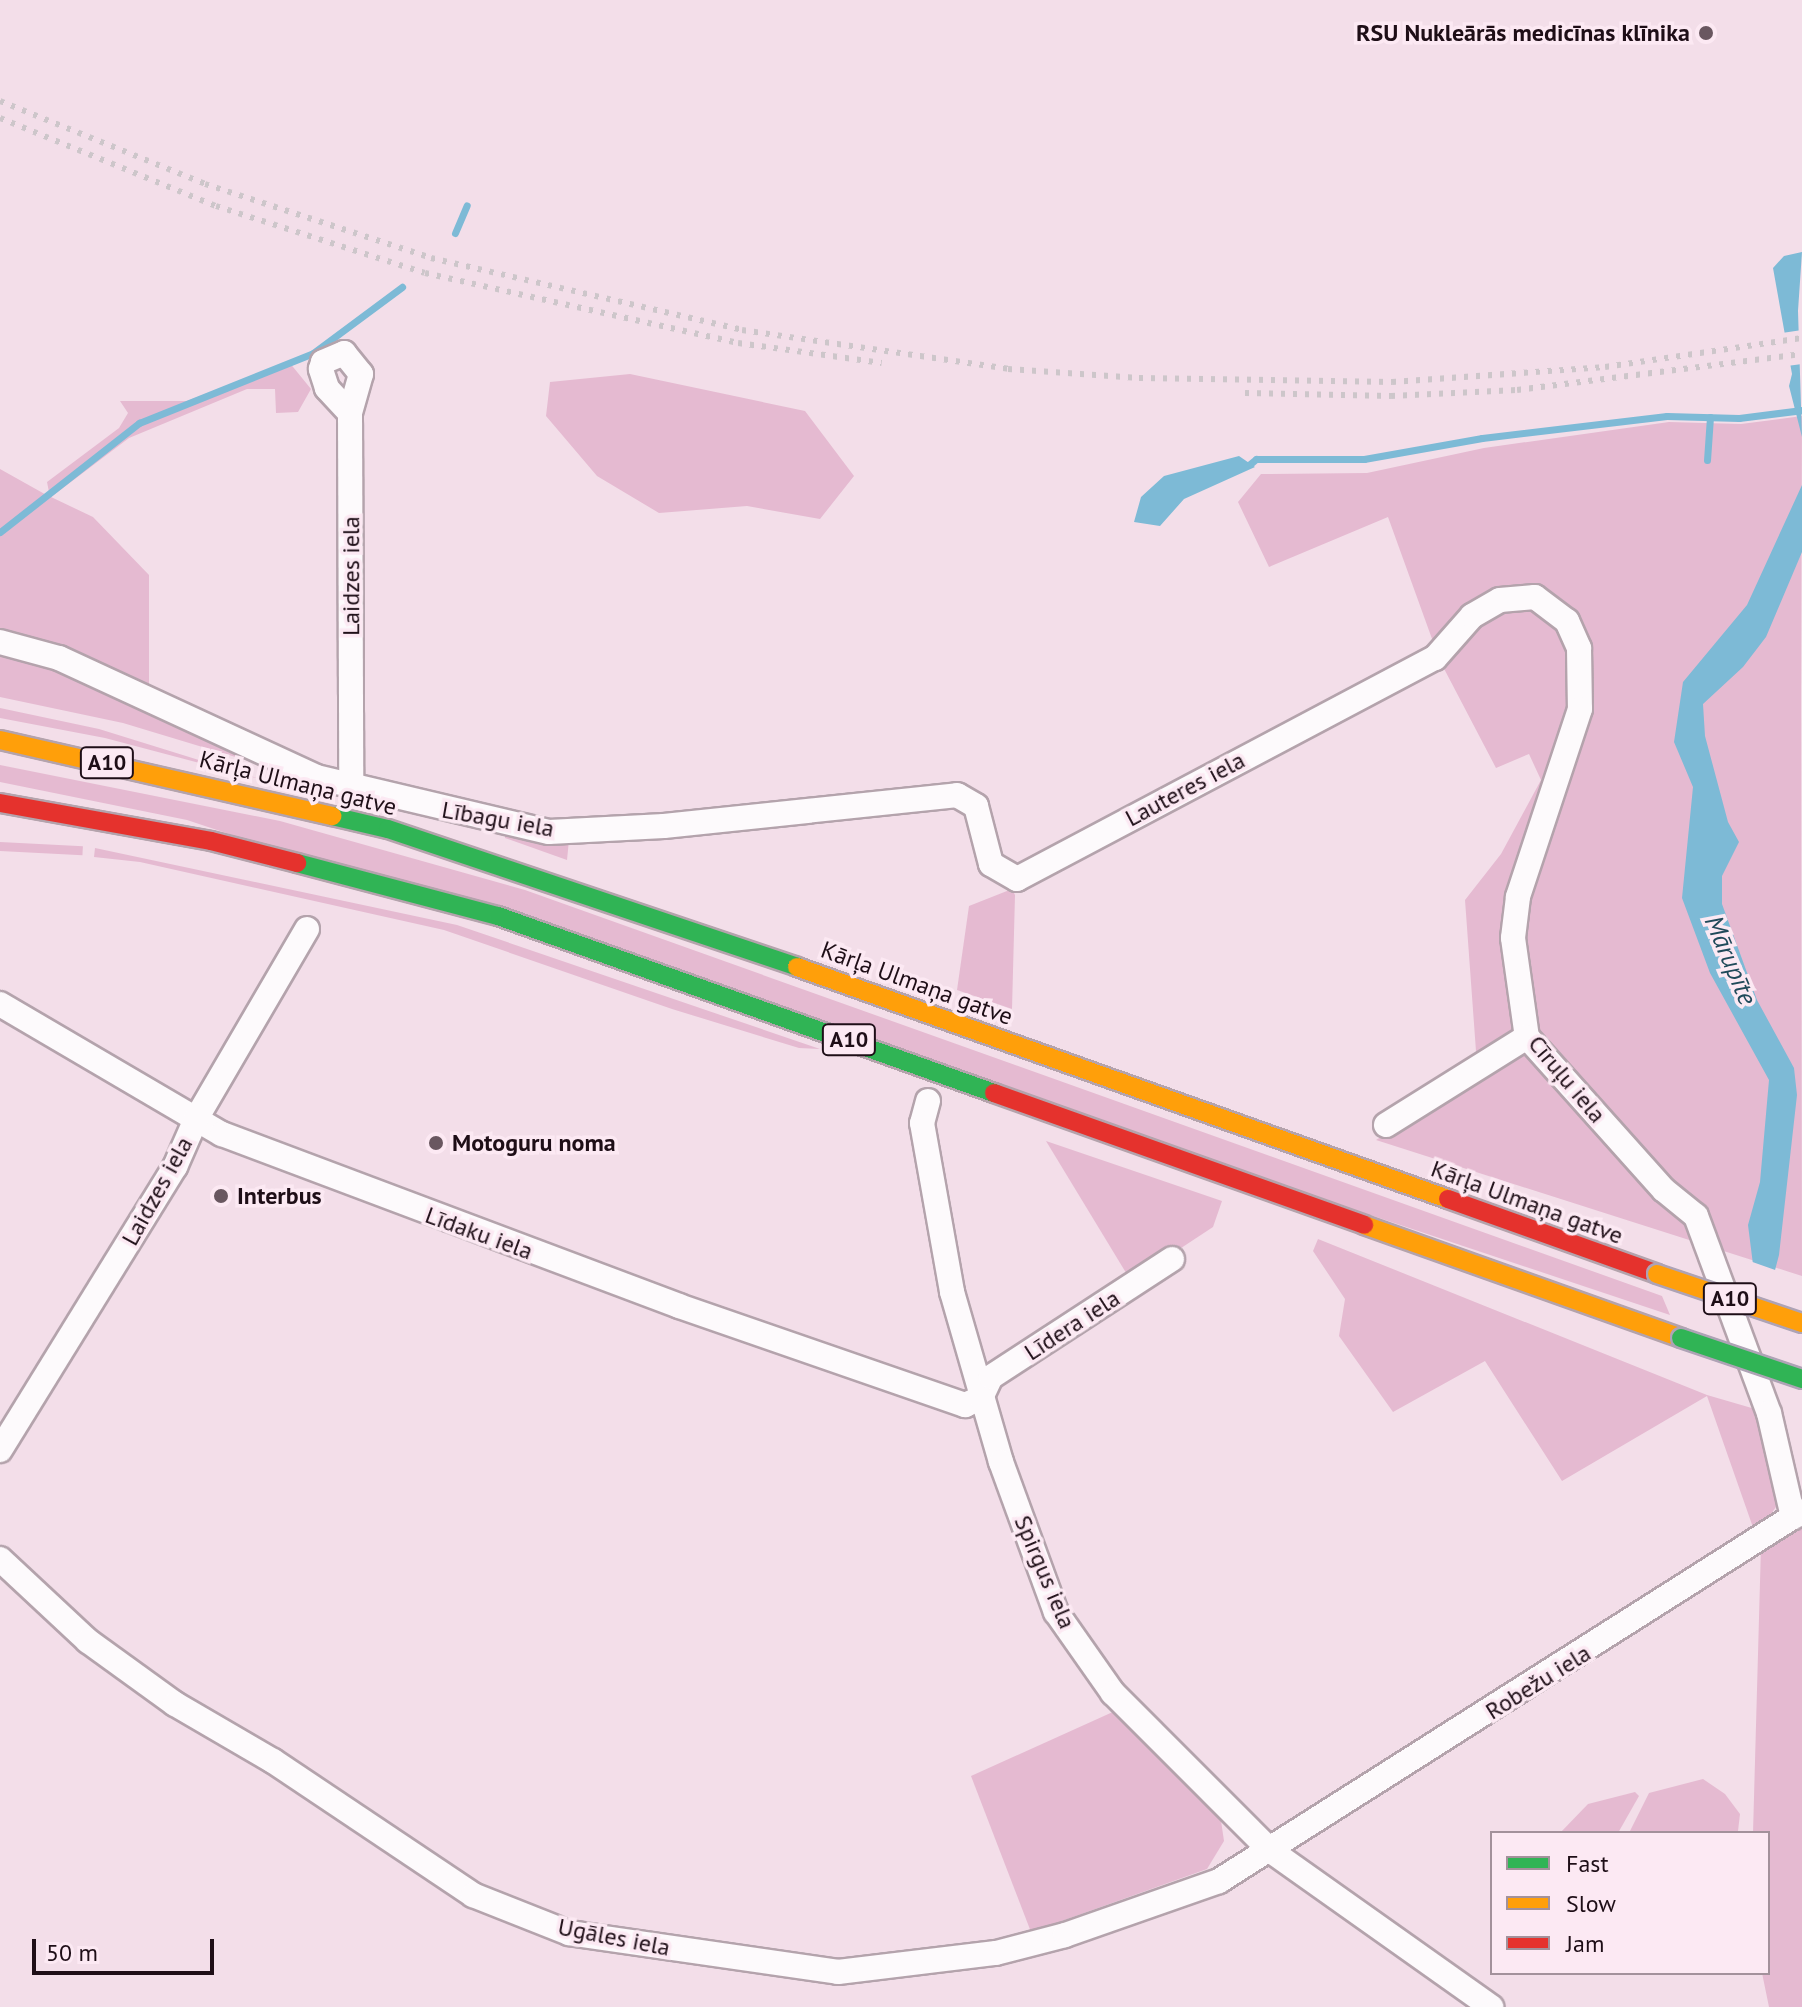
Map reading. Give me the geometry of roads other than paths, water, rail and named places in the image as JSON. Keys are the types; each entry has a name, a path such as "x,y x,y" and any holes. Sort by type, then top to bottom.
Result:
{"highway":[{"name":"Kārļa Ulmaņa gatve","path":"0,740 388,829 667,920 1802,1323"},
{"name":"A10","path":"0,803 211,841 498,916 1802,1379"}],"street":[{"name":"Laidzes iela","path":"350,413 351,786"},
{"name":"Cīruļu iela","path":"1435,658 1472,616 1500,600 1535,597 1567,621 1579,648 1580,709 1518,897 1513,938 1527,1037 1664,1190 1696,1216 1769,1413 1798,1514"},
{"name":"Lībagu iela","path":"0,642 59,658 201,728 316,777 549,832 664,826 957,795 976,806"},
{"name":"Lauteres iela","path":"976,806 991,864 1017,879 1435,658"},
{"name":"Laidzes iela","path":"0,1450 175,1167 196,1119 307,929"},
{"name":"Līdaku iela","path":"0,1004 222,1134 666,1302 965,1405 981,1398"},
{"path":"1386,1125 1527,1037"},
{"name":"Spirgus iela","path":"928,1101 922,1123 947,1261 981,1398 1056,1612 1087,1661 1271,1851 1491,2007"},
{"name":"Līdera iela","path":"981,1398 991,1377 1172,1259"},
{"name":"Robežu iela","path":"1271,1851 1798,1514"},
{"name":"Ugāles iela","path":"0,1559 88,1641 175,1704 273,1761 473,1895 569,1933 838,1972 925,1965 1065,1935 1219,1881 1271,1851"}],"water":[{"path":"1802,252 1798,311 1802,437 1789,386 1792,374 1773,268 1784,256"},
{"path":"1239,456 1255,467 1184,499 1160,526 1134,522 1141,497 1164,476"},
{"name":"Mārupīte","path":"1802,485 1802,552 1766,637 1743,667 1703,704 1705,736 1728,822 1739,842 1722,876 1722,904 1757,1000 1794,1068 1797,1095 1779,1255 1774,1274 1756,1288 1748,1225 1760,1182 1769,1080 1710,973 1682,898 1693,787 1674,742 1683,682 1747,605"}],"waterway":[{"path":"455,233 467,205"},
{"path":"0,532 139,423 313,353 402,287"},
{"path":"1250,464 1256,459 1364,459 1482,438 1667,416 1739,418 1802,410"},
{"path":"1707,460 1710,417"}],"railway":[{"path":"0,101 205,184 431,258 742,330 1008,369 1139,378 1392,382 1605,367 1802,338"},
{"path":"0,118 216,206 425,273 738,343 882,363"},
{"path":"1245,393 1391,396 1517,390 1802,354"}],"place":[{"name":"RSU Nukleārās medicīnas klīnika","path":"1706,33"},
{"name":"Motoguru noma","path":"436,1143"},
{"name":"Interbus","path":"221,1196"}]}
